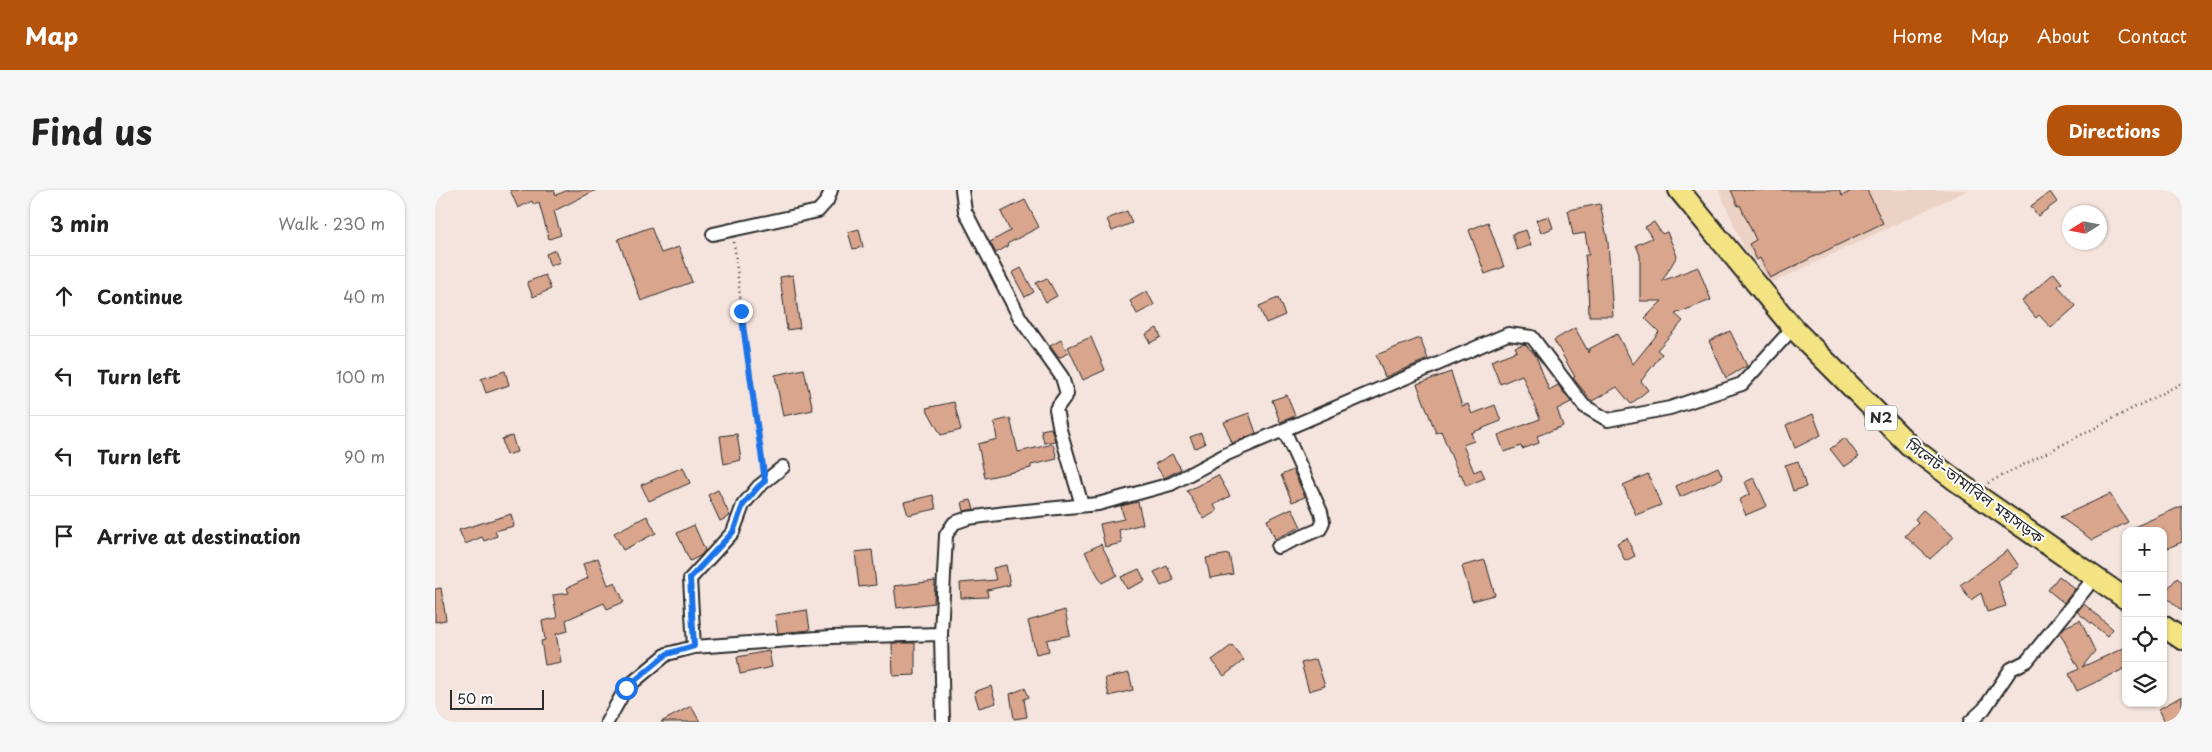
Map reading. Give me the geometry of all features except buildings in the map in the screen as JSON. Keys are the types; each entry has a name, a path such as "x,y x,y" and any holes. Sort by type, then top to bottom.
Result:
{"highway":[{"name":"সিলেট-তামাবিল মহাসড়ক","path":"1679,190 1793,328 1910,446 2122,596"},
{"path":"2167,629 2182,639"}],"street":[{"path":"713,234 818,211 827,201 831,190"},
{"path":"961,190 965,211 1020,318 1061,377 1067,394 1056,409 1060,430 1082,505"},
{"path":"943,722 941,634 946,535 954,523 1006,513 1098,504 1171,484 1227,454 1509,334 1532,337 1584,406 1608,420 1670,408 1742,384 1793,328"},
{"path":"1278,546 1320,529 1323,522 1321,512 1284,430"},
{"path":"694,646 690,578 733,532 743,505 758,487 783,467"},
{"path":"1970,722 1984,709 2011,670 2027,661 2095,577"},
{"path":"607,722 626,688 667,654 694,646 831,637 941,634"}],"path":[{"path":"733,230 747,368 765,481"},
{"path":"1972,491 2182,383"}],"shaded area":[{"path":"1719,190 1968,190 1774,282 1768,279 1757,262 1744,248"}],"route":[{"path":"626,688 667,654 694,646 690,578 701,564 733,532 743,505 765,481 747,368 741,311"}]}
